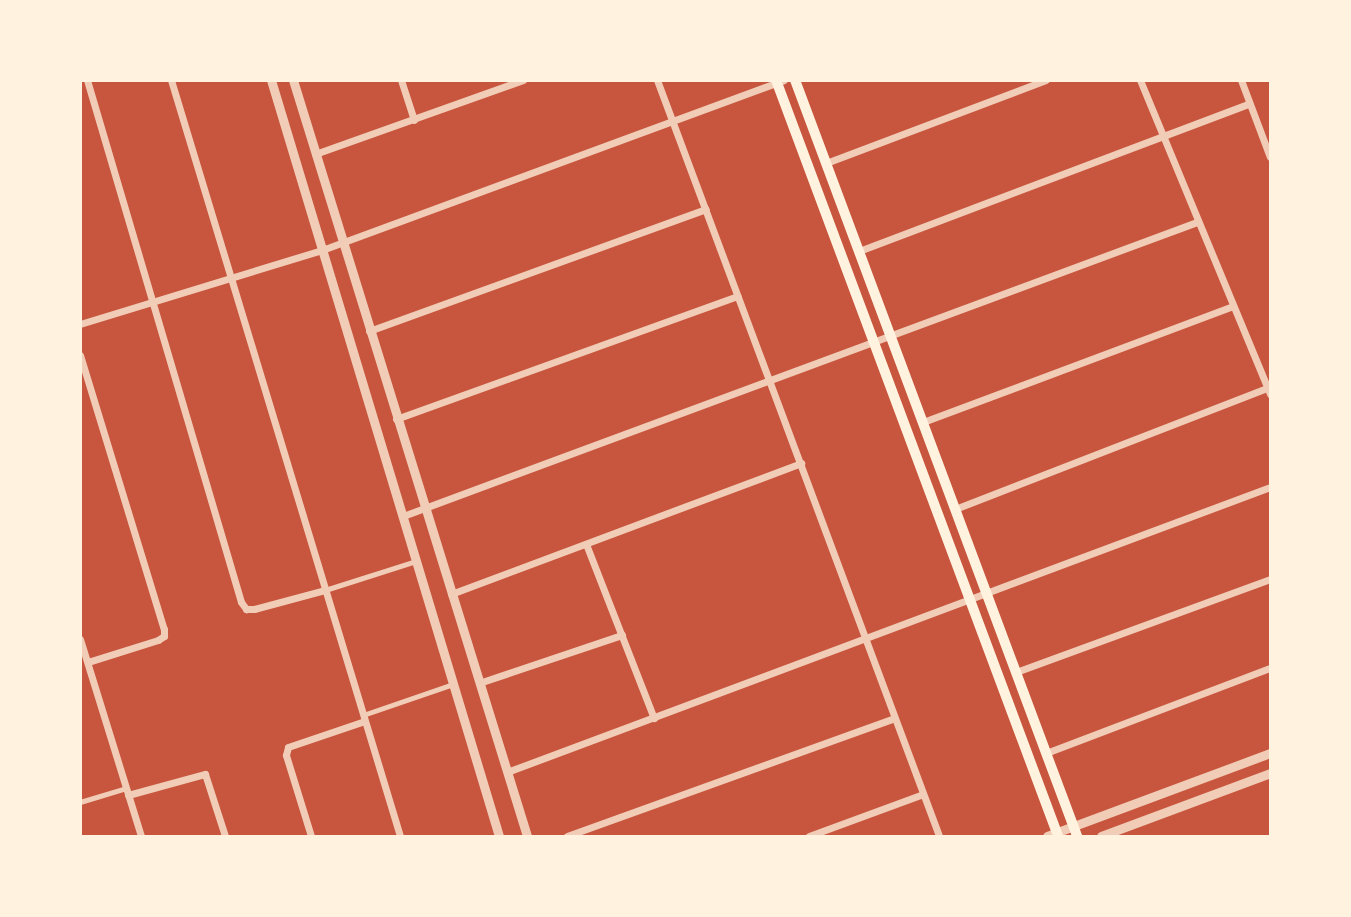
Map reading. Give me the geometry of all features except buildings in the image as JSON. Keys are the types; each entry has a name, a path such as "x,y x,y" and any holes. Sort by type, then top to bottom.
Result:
{"main road":[{"path":"795,80 1075,832"},
{"path":"779,81 1054,835"}],"street":[{"path":"87,80 246,609 325,590 416,561"},
{"path":"171,80 400,836"},
{"path":"271,80 499,836"},
{"path":"293,80 341,243 527,836"},
{"path":"401,80 414,120"},
{"path":"315,154 523,80"},
{"path":"657,80 939,836"},
{"path":"826,163 1046,80"},
{"path":"955,509 1270,390 1197,222 1140,80"},
{"path":"1241,80 1270,157"},
{"path":"80,324 322,250 779,81"},
{"path":"859,251 1249,104"},
{"path":"369,331 706,209"},
{"path":"402,516 1197,222"},
{"path":"396,419 738,296"},
{"path":"923,422 1233,306"},
{"path":"80,355 164,636 88,662"},
{"path":"451,594 801,463"},
{"path":"508,772 1270,487"},
{"path":"586,544 654,718"},
{"path":"1016,672 1270,579"},
{"path":"479,683 622,635"},
{"path":"80,639 141,836"},
{"path":"1046,753 1270,668"},
{"path":"312,836 286,755 288,747 453,684"},
{"path":"567,836 894,718"},
{"path":"1054,835 1075,832 1270,753"},
{"path":"1101,836 1270,774"},
{"path":"80,802 205,775 225,836"},
{"path":"809,836 923,794"}]}
